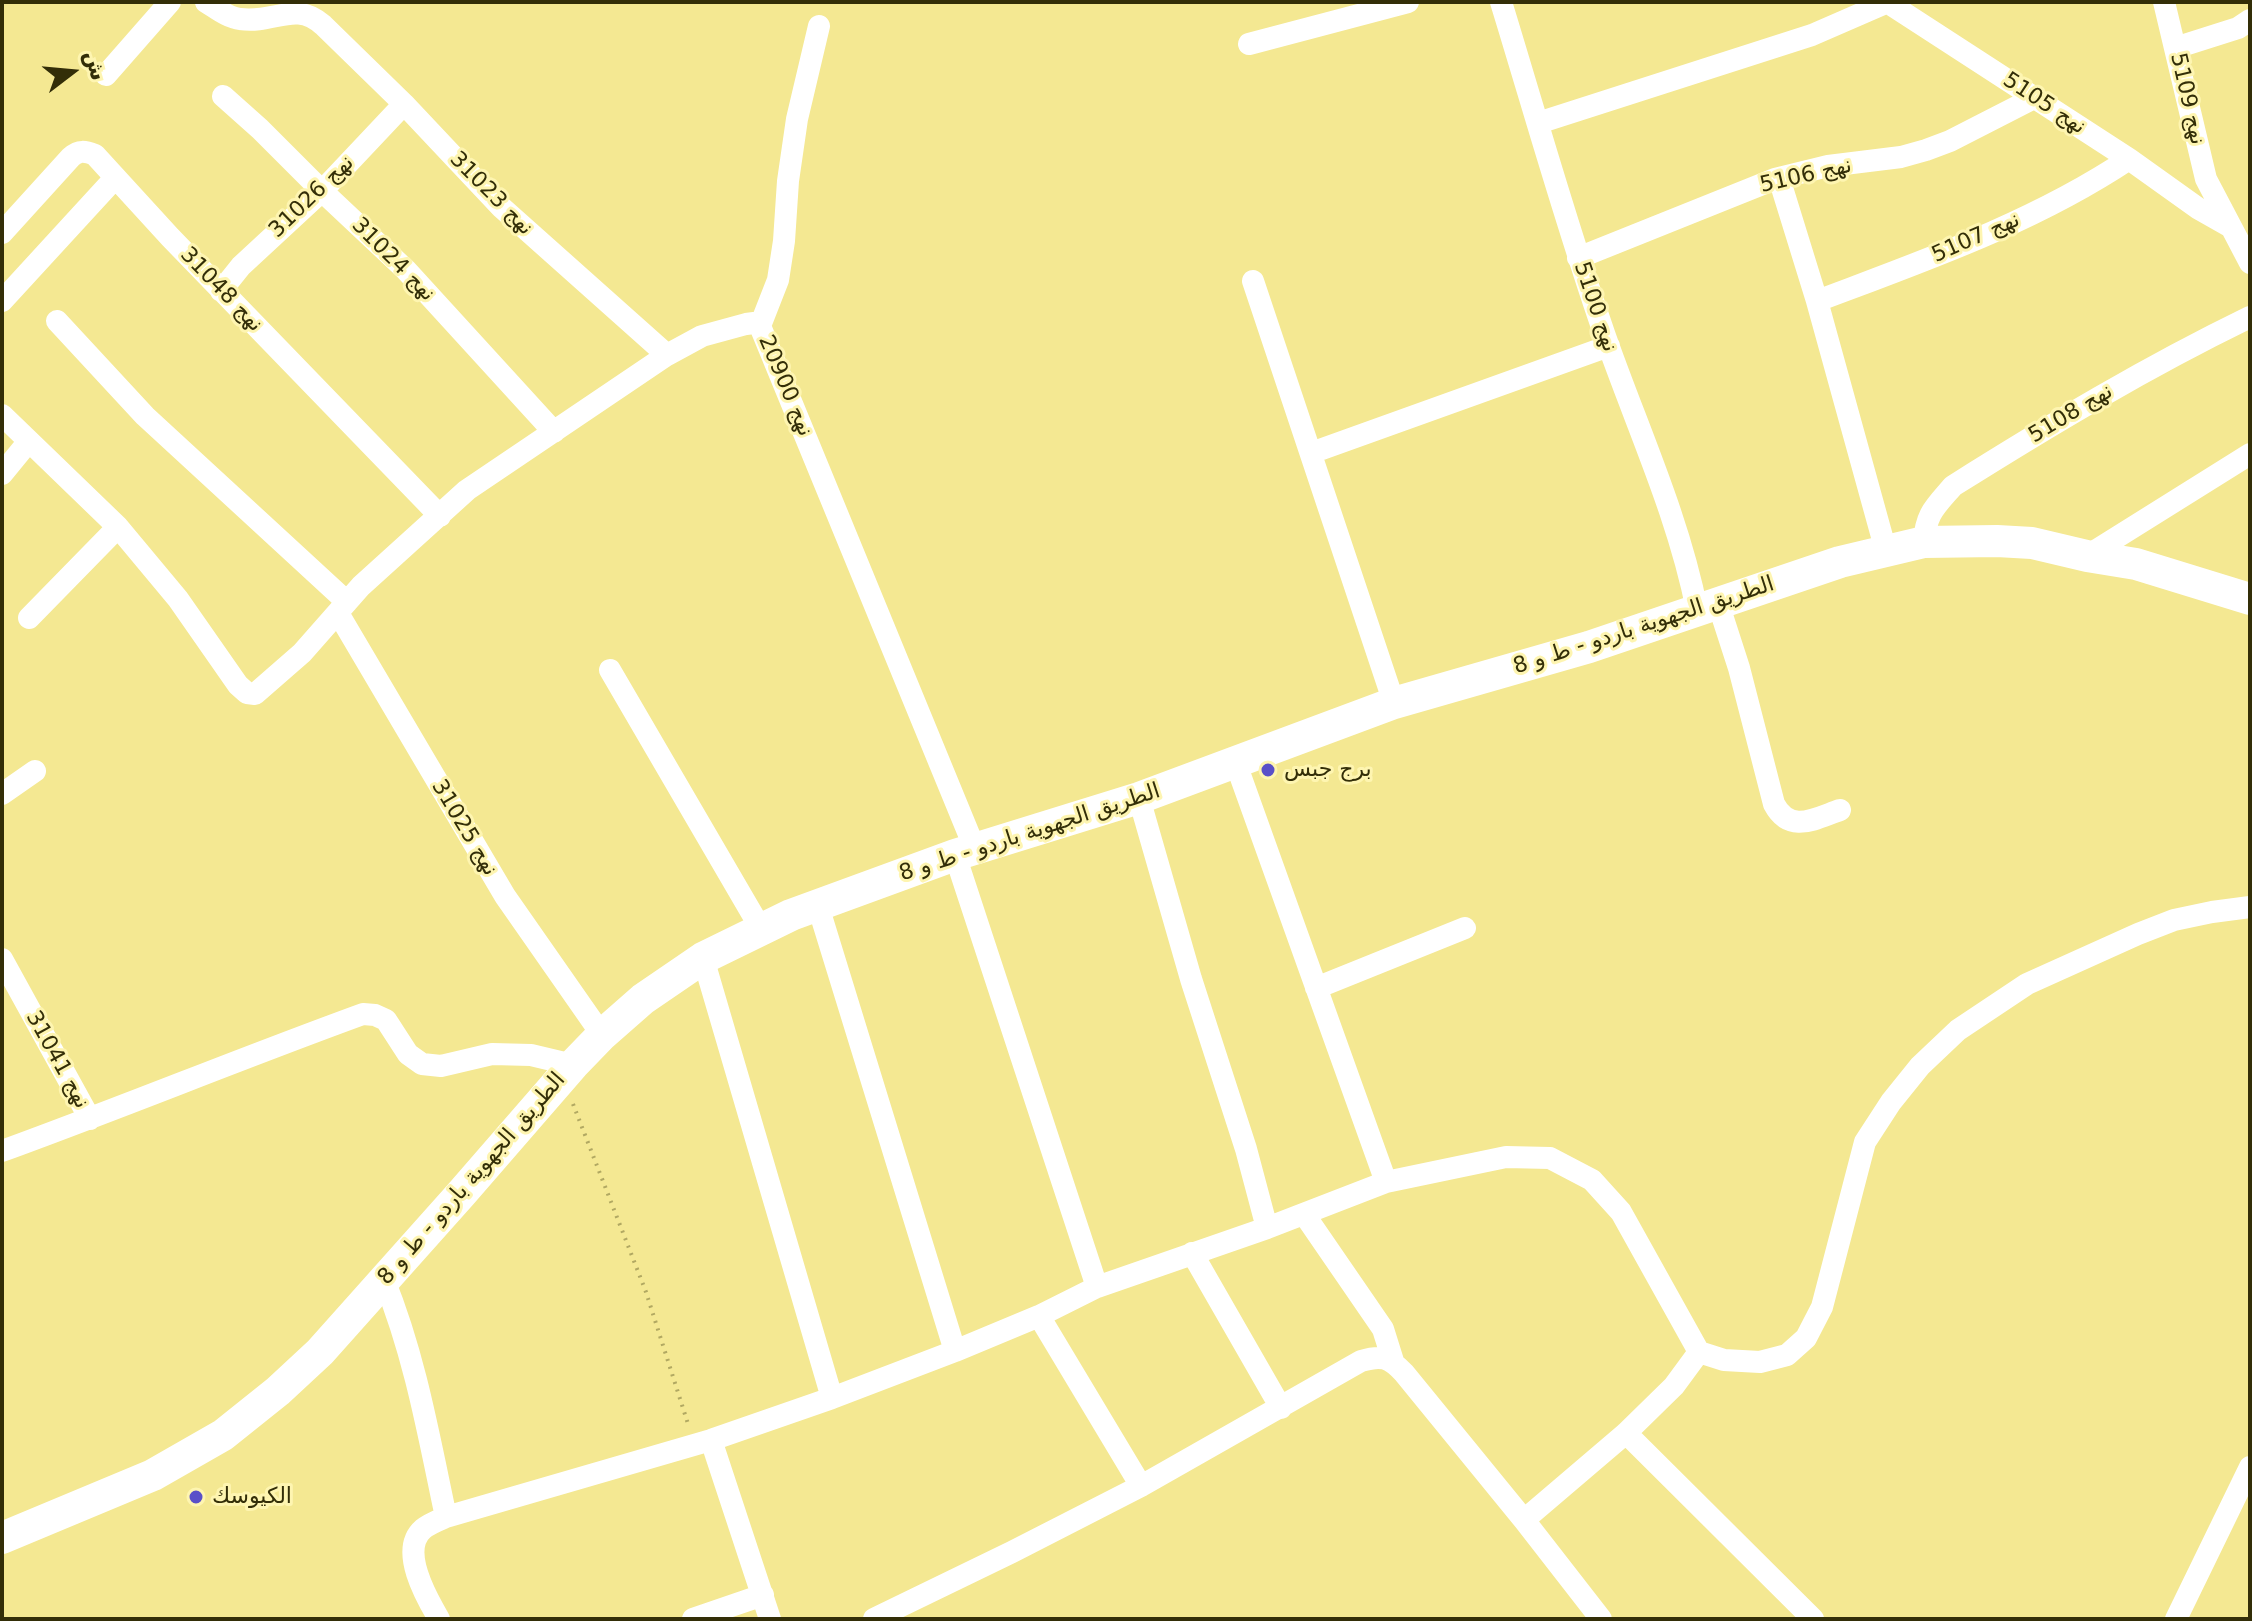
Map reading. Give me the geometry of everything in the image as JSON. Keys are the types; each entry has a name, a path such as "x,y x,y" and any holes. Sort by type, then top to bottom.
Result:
{"main road":[{"name":"الطريق الجهوية باردو - ط و 8","path":"2,1538 153,1475 223,1435 320,1352 602,1035 643,999 703,958 791,915 965,852 1139,798 1394,703 1589,647 1840,562 1924,542 2032,543 2136,564 2250,599"}],"street":[{"path":"106,75 170,2"},
{"path":"206,2 243,20 307,6"},
{"path":"1249,44 1408,2"},
{"name":"نهج 5100","path":"1501,2 1578,258 1609,346 1689,569 1739,668 1774,804 1780,815 1789,822 1803,822 1840,810"},
{"path":"1538,123 1812,35 1887,2"},
{"name":"نهج 5105","path":"1887,2 2129,159 2206,202"},
{"name":"نهج 5109","path":"2163,2 2206,179 2206,202 2248,251"},
{"name":"نهج 31023","path":"307,6 501,207 667,355"},
{"path":"2175,48 2238,28 2250,20"},
{"path":"760,326 778,280 797,119 819,26"},
{"name":"نهج 31024","path":"223,96 406,270 554,432"},
{"name":"نهج 5106","path":"1578,258 1779,178 1828,166 1901,157 1926,150 2034,98"},
{"name":"نهج 31026","path":"221,291 241,266 322,191 404,104"},
{"name":"نهج 31048","path":"2,233 77,152 95,155 221,291 440,516"},
{"name":"نهج 5107","path":"1817,301 1949,252 2058,199 2129,159"},
{"path":"2,301 115,178"},
{"path":"1779,178 1817,301 1886,551"},
{"path":"1253,281 1394,703"},
{"name":"نهج 5108","path":"1924,542 1925,522 1953,486 2115,387 2250,317"},
{"name":"نهج 31025","path":"57,321 145,416 349,600 505,896 602,1035"},
{"name":"نهج 20900","path":"118,527 178,599 238,685 247,693 255,694 302,653 349,600 467,490 667,355 702,336 746,324 760,326 965,852 1097,1287"},
{"path":"1311,453 1609,346"},
{"path":"2,415 118,527 29,618"},
{"path":"2,474 29,441"},
{"path":"2087,556 2250,454"},
{"path":"610,670 761,929"},
{"path":"1235,761 1386,1182"},
{"path":"2,794 35,771"},
{"path":"1139,798 1191,979 1246,1149 1267,1228"},
{"path":"818,906 955,1351"},
{"path":"434,1618 413,1562 413,1544 422,1530 446,1517 703,1442 832,1398 1039,1316 1097,1287 1267,1228 1386,1182 1506,1157 1550,1158 1592,1180 1621,1212 1699,1352 1724,1360 1760,1362 1787,1355 1806,1338 1822,1307 1865,1142 1920,1066 1958,1030 2027,984 2174,920 2250,907"},
{"path":"1316,988 1465,928"},
{"path":"703,958 832,1398"},
{"name":"نهج 31041","path":"2,959 90,1119"},
{"path":"2,1151 363,1014 386,1020 408,1054 422,1064 441,1066 492,1054 531,1055 568,1071"},
{"path":"1304,1214 1383,1329 1393,1361 1601,1619"},
{"path":"1192,1253 1281,1408"},
{"path":"384,1280 415,1373 446,1517"},
{"path":"1039,1316 1141,1486"},
{"path":"1524,1520 1626,1433 1674,1386 1699,1352"},
{"path":"874,1619 1141,1486 1361,1361 1377,1356 1393,1361"},
{"path":"1626,1433 1813,1619"},
{"path":"703,1442 770,1619"},
{"path":"2176,1619 2250,1467"},
{"path":"693,1619 763,1595"}],"path":[{"path":"568,1071 703,1442"}],"place":[{"name":"برج جبس","path":"1268,770"},
{"name":"الكيوسك","path":"196,1497"}]}
